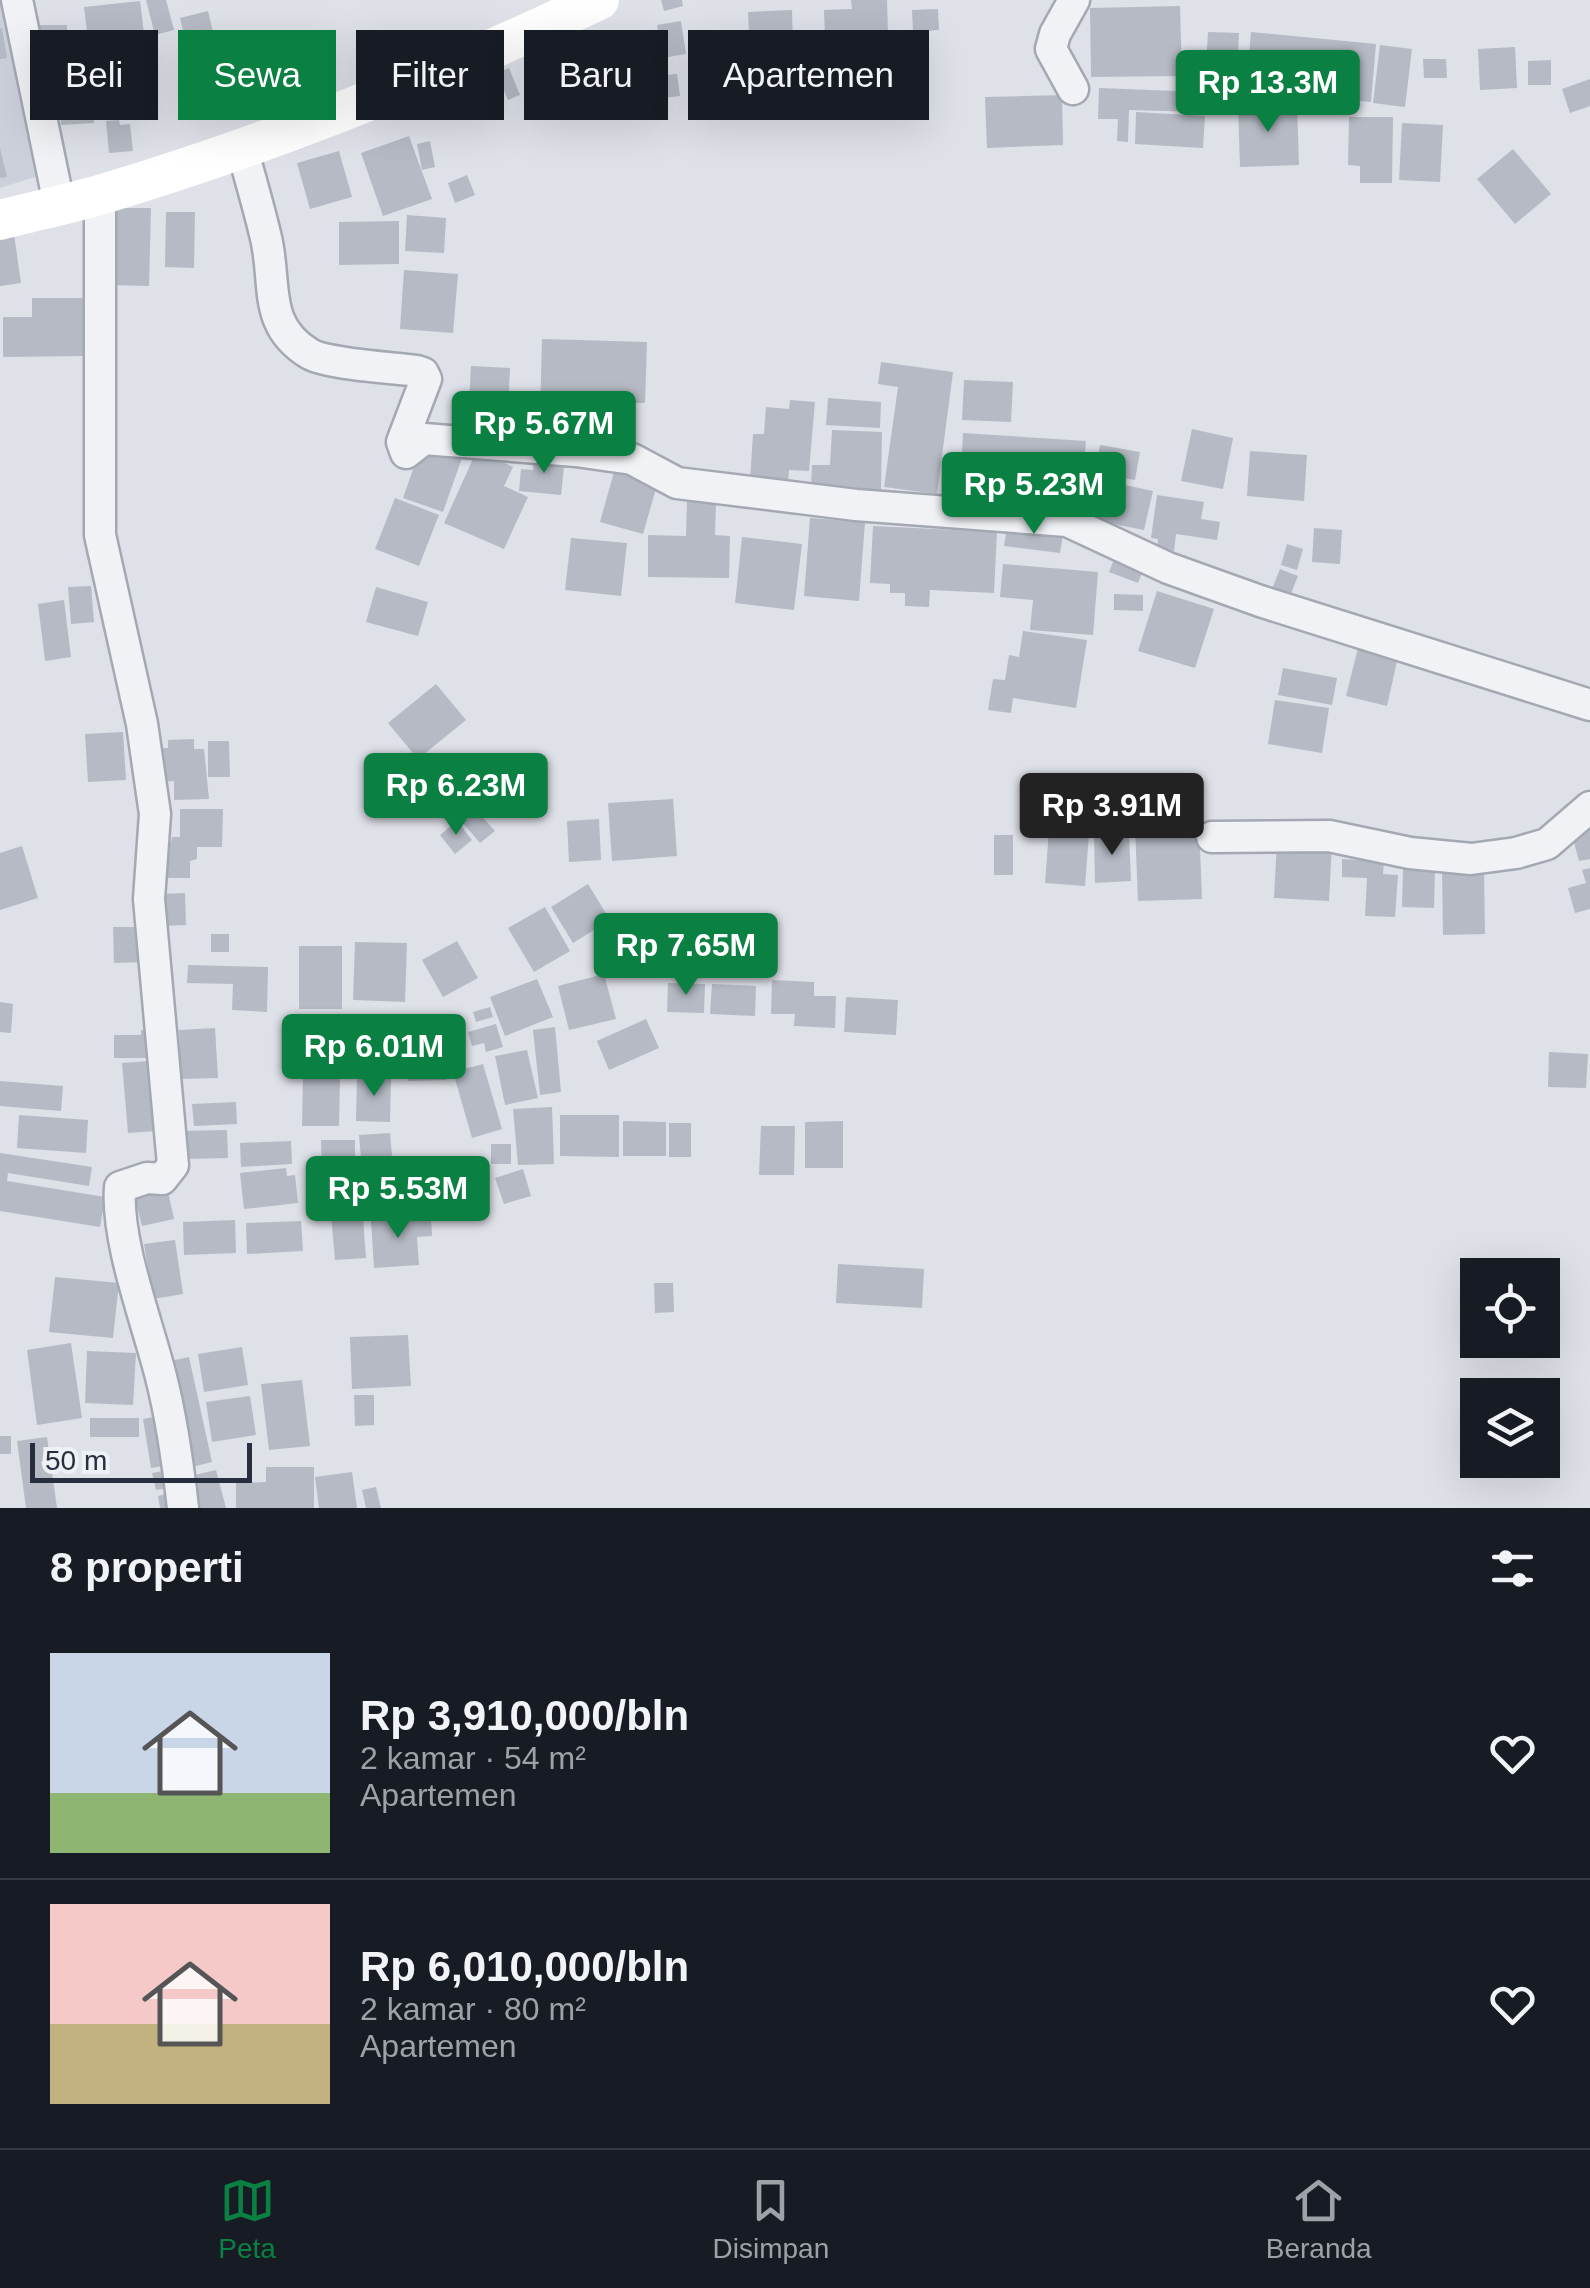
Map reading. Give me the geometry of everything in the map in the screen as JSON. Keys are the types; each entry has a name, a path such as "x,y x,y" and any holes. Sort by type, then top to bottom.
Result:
{"main road":[{"path":"0,220 100,195 242,148 509,43 599,0"}],"street":[{"path":"16,0 59,204"},
{"path":"1073,89 1051,49 1074,0"},
{"path":"242,148 268,250 270,296 277,318 289,336 313,356 416,371 426,379 402,442 406,453 424,439 576,451 632,459 677,483 856,505 1067,520 1168,568 1260,601 1590,704"},
{"path":"100,195 100,536 142,724 155,814 149,899 173,1166 162,1179 147,1178 120,1187 120,1217 163,1382 177,1451 183,1508"},
{"path":"1212,837 1329,836 1410,854 1470,859 1547,844 1590,807"}],"shaded area":[{"path":"0,0 26,0 31,30 30,120 47,120 52,146 38,176 0,188"}],"building":[{"path":"146,0 166,0 174,30 158,34 158,30 154,30"},
{"path":"661,0 682,0 683,6 664,11"},
{"path":"851,0 887,0 888,30 825,30 824,10 852,9"},
{"path":"140,1 144,30 87,30 84,7"},
{"path":"1180,6 1182,76 1091,77 1090,8"},
{"path":"938,9 939,30 913,30 912,10"},
{"path":"792,10 793,30 749,30 748,12"},
{"path":"208,11 213,30 183,30 180,18"},
{"path":"681,21 686,54 668,57 668,30 658,30 657,25"},
{"path":"39,25 67,25 67,30 39,30"},
{"path":"0,29 7,58 0,59"},
{"path":"1208,32 1239,33 1236,86 1205,84"},
{"path":"1251,32 1376,44 1371,102 1246,90"},
{"path":"1380,45 1412,49 1405,107 1373,103"},
{"path":"1515,47 1517,88 1480,90 1478,49"},
{"path":"1423,59 1446,59 1447,78 1424,78"},
{"path":"1551,60 1551,85 1528,85 1528,61"},
{"path":"509,68 520,95 508,100 504,90 504,70"},
{"path":"677,74 680,96 668,97 668,75"},
{"path":"1590,79 1590,106 1570,113 1562,89"},
{"path":"1099,88 1201,92 1200,112 1129,110 1128,142 1117,141 1118,119 1098,119"},
{"path":"1062,95 1063,145 987,148 985,97"},
{"path":"1297,103 1299,165 1240,167 1238,105"},
{"path":"1136,112 1205,116 1203,148 1135,144"},
{"path":"1349,117 1393,117 1392,183 1360,183 1360,166 1348,165"},
{"path":"61,120 94,120 94,123 61,125"},
{"path":"106,121 130,124 133,151 109,153"},
{"path":"1402,123 1443,125 1440,182 1399,180"},
{"path":"409,136 432,199 383,216 361,153"},
{"path":"430,141 435,167 422,170 417,144"},
{"path":"0,148 7,177 0,178"},
{"path":"1513,149 1551,194 1515,224 1477,179"},
{"path":"339,151 352,197 310,209 297,163"},
{"path":"467,175 475,195 455,203 448,183"},
{"path":"112,208 151,208 149,286 111,285"},
{"path":"166,212 195,212 194,268 165,267"},
{"path":"407,215 446,218 444,253 405,251"},
{"path":"399,221 399,264 339,265 339,222"},
{"path":"14,234 21,283 0,286 0,236"},
{"path":"404,270 458,274 453,333 400,329"},
{"path":"32,298 96,298 96,334 84,334 84,356 3,357 3,317 32,317"},
{"path":"542,339 647,342 645,403 607,402 606,416 540,414"},
{"path":"881,362 953,372 937,494 884,487 898,387 878,384"},
{"path":"471,366 510,368 507,431 452,428 453,401 469,402"},
{"path":"964,380 1013,382 1011,422 962,420"},
{"path":"828,398 881,402 880,428 826,425"},
{"path":"790,400 815,402 809,471 789,470 788,483 750,480 753,434 764,434 766,407 789,409"},
{"path":"1192,429 1233,438 1223,489 1181,481"},
{"path":"832,430 882,432 881,490 811,488 812,465 830,465"},
{"path":"963,433 1086,441 1081,501 1007,496 1009,458 962,455"},
{"path":"422,444 462,458 443,512 403,498"},
{"path":"1100,445 1140,452 1135,480 1095,473"},
{"path":"477,450 513,467 504,486 528,497 504,549 444,523"},
{"path":"1250,451 1307,455 1304,501 1247,496"},
{"path":"535,455 565,458 561,495 519,491 521,469 533,470"},
{"path":"946,459 1004,461 1003,498 944,496"},
{"path":"614,472 657,485 643,534 600,522"},
{"path":"1101,480 1153,491 1144,530 1092,520"},
{"path":"1157,495 1204,502 1201,519 1220,522 1217,540 1176,534 1174,551 1157,548 1158,539 1151,538"},
{"path":"395,498 439,515 419,566 375,549"},
{"path":"687,500 716,501 715,535 730,536 729,578 648,577 648,535 686,536"},
{"path":"810,518 865,522 859,601 804,596"},
{"path":"1008,521 1064,528 1060,553 1004,546"},
{"path":"873,526 997,532 994,593 930,590 929,607 905,606 905,593 890,593 890,584 870,583"},
{"path":"1314,528 1342,530 1340,564 1312,562"},
{"path":"742,537 802,544 794,610 735,603"},
{"path":"571,538 627,543 621,596 565,590"},
{"path":"1287,544 1303,549 1297,570 1281,565"},
{"path":"1116,554 1145,565 1138,583 1109,572"},
{"path":"1003,564 1098,572 1093,635 1030,630 1033,600 1000,597"},
{"path":"1280,569 1298,576 1290,596 1272,589"},
{"path":"91,586 94,622 71,624 68,587"},
{"path":"376,587 428,602 418,636 366,622"},
{"path":"1157,591 1214,609 1195,668 1138,651"},
{"path":"1114,594 1143,595 1143,611 1114,610"},
{"path":"64,600 71,657 45,661 38,604"},
{"path":"1023,631 1087,640 1076,708 1013,698 1011,713 988,710 993,679 1005,680 1009,655 1019,657"},
{"path":"1358,648 1398,657 1387,706 1346,696"},
{"path":"1283,668 1337,678 1332,705 1278,695"},
{"path":"436,684 466,720 418,759 388,723"},
{"path":"1275,700 1329,708 1322,753 1268,744"},
{"path":"123,732 126,780 88,782 85,734"},
{"path":"194,739 194,749 204,749 209,799 174,800 174,781 161,782 160,748 168,748 168,740"},
{"path":"208,741 229,741 230,777 208,777"},
{"path":"673,799 677,856 612,861 608,803"},
{"path":"180,809 223,809 222,847 197,847 197,859 190,861 190,878 165,878 166,842 180,837"},
{"path":"477,811 495,831 480,843 463,823"},
{"path":"1050,817 1090,820 1085,886 1045,883"},
{"path":"599,819 601,860 569,862 567,821"},
{"path":"457,821 472,840 455,854 440,835"},
{"path":"1199,824 1202,899 1138,901 1135,826"},
{"path":"1590,826 1590,859 1579,861 1571,831"},
{"path":"1129,834 1131,881 1095,883 1094,835"},
{"path":"994,835 1013,835 1013,875 994,875"},
{"path":"1277,841 1332,843 1329,901 1274,898"},
{"path":"22,846 38,898 0,910 0,853"},
{"path":"1342,859 1384,861 1383,874 1398,875 1395,917 1365,916 1367,878 1342,877"},
{"path":"1484,868 1485,934 1443,935 1442,869"},
{"path":"1590,868 1590,909 1575,913 1568,888 1586,883 1582,870"},
{"path":"1403,869 1435,870 1434,908 1402,907"},
{"path":"588,884 610,920 573,943 551,907"},
{"path":"185,893 186,925 159,926 159,894"},
{"path":"545,907 570,951 534,972 508,928"},
{"path":"113,927 146,927 147,962 114,963"},
{"path":"211,934 229,934 229,952 211,952"},
{"path":"457,941 478,978 443,997 422,960"},
{"path":"355,942 407,943 405,1002 353,1000"},
{"path":"299,946 342,946 342,1009 299,1009"},
{"path":"188,965 268,967 267,1012 232,1010 233,984 187,983"},
{"path":"604,974 616,1019 569,1030 558,986"},
{"path":"537,979 553,1017 505,1036 490,997"},
{"path":"772,980 814,982 814,996 836,996 835,1028 794,1026 795,1014 771,1014"},
{"path":"668,983 705,984 704,1013 667,1012"},
{"path":"712,984 756,986 755,1016 710,1014"},
{"path":"846,997 898,1000 896,1035 844,1032"},
{"path":"0,1002 13,1004 11,1033 0,1032"},
{"path":"490,1007 493,1017 476,1022 473,1012"},
{"path":"646,1019 659,1048 609,1070 597,1041"},
{"path":"445,1023 447,1080 408,1081 406,1024"},
{"path":"353,1024 394,1025 393,1068 351,1066"},
{"path":"496,1024 503,1047 486,1052 484,1043 472,1046 468,1032"},
{"path":"555,1027 561,1092 540,1095 533,1030"},
{"path":"215,1028 218,1078 181,1079 179,1030"},
{"path":"141,1030 155,1030 155,1058 114,1058 114,1035 141,1035"},
{"path":"527,1050 538,1098 505,1105 495,1056"},
{"path":"1549,1052 1588,1054 1586,1088 1548,1087"},
{"path":"150,1061 156,1131 128,1133 122,1063"},
{"path":"483,1064 502,1129 472,1138 453,1072"},
{"path":"303,1076 340,1077 339,1126 302,1126"},
{"path":"357,1077 391,1077 390,1122 356,1121"},
{"path":"0,1081 63,1086 61,1111 0,1106"},
{"path":"236,1102 237,1124 194,1126 192,1104"},
{"path":"552,1107 554,1164 518,1165 513,1109"},
{"path":"19,1115 88,1120 86,1153 17,1148"},
{"path":"560,1115 619,1115 619,1157 560,1156"},
{"path":"623,1121 666,1122 666,1156 623,1156"},
{"path":"843,1121 843,1168 805,1168 805,1122"},
{"path":"669,1123 691,1123 691,1157 669,1157"},
{"path":"761,1126 795,1126 794,1175 759,1175"},
{"path":"227,1130 228,1158 182,1159 181,1131"},
{"path":"390,1133 393,1167 362,1169 359,1135"},
{"path":"321,1140 355,1140 355,1172 322,1172"},
{"path":"291,1141 292,1164 241,1167 240,1143"},
{"path":"491,1144 511,1144 511,1164 491,1164"},
{"path":"0,1153 92,1167 89,1186 8,1173 7,1181 105,1197 100,1227 0,1211"},
{"path":"462,1167 463,1209 427,1210 425,1168"},
{"path":"286,1168 287,1176 295,1175 298,1203 244,1209 240,1173"},
{"path":"523,1169 531,1196 504,1204 495,1178"},
{"path":"393,1179 397,1204 371,1207 368,1182"},
{"path":"167,1187 174,1219 142,1226 134,1194"},
{"path":"361,1190 366,1258 335,1260 331,1214 320,1215 318,1193"},
{"path":"431,1218 432,1236 417,1237 419,1265 374,1268 371,1221"},
{"path":"235,1220 236,1253 184,1255 183,1222"},
{"path":"301,1221 303,1251 247,1254 246,1223"},
{"path":"175,1240 183,1294 153,1299 144,1244"},
{"path":"838,1264 924,1269 922,1308 836,1303"},
{"path":"55,1277 119,1283 113,1338 49,1332"},
{"path":"654,1283 673,1283 674,1312 655,1313"},
{"path":"408,1335 411,1386 352,1389 350,1337"},
{"path":"71,1343 82,1418 37,1425 27,1350"},
{"path":"242,1347 248,1385 204,1392 198,1354"},
{"path":"87,1351 136,1353 133,1405 85,1403"},
{"path":"189,1357 212,1462 188,1468 165,1362"},
{"path":"302,1380 310,1446 269,1450 261,1384"},
{"path":"354,1395 374,1395 374,1425 355,1426"},
{"path":"250,1396 256,1435 212,1442 206,1402"},
{"path":"163,1415 171,1465 151,1468 143,1419"},
{"path":"90,1418 139,1418 139,1437 90,1437"},
{"path":"0,1436 11,1436 11,1454 0,1454"},
{"path":"47,1437 57,1508 26,1508 17,1441"},
{"path":"266,1467 314,1467 314,1508 236,1508 236,1483 266,1482"},
{"path":"172,1469 175,1487 156,1490 152,1473"},
{"path":"216,1470 226,1508 189,1508 182,1478"},
{"path":"352,1472 357,1508 319,1508 315,1477"},
{"path":"376,1487 381,1508 366,1508 362,1490"},
{"path":"175,1492 178,1508 160,1508 158,1496"}]}
